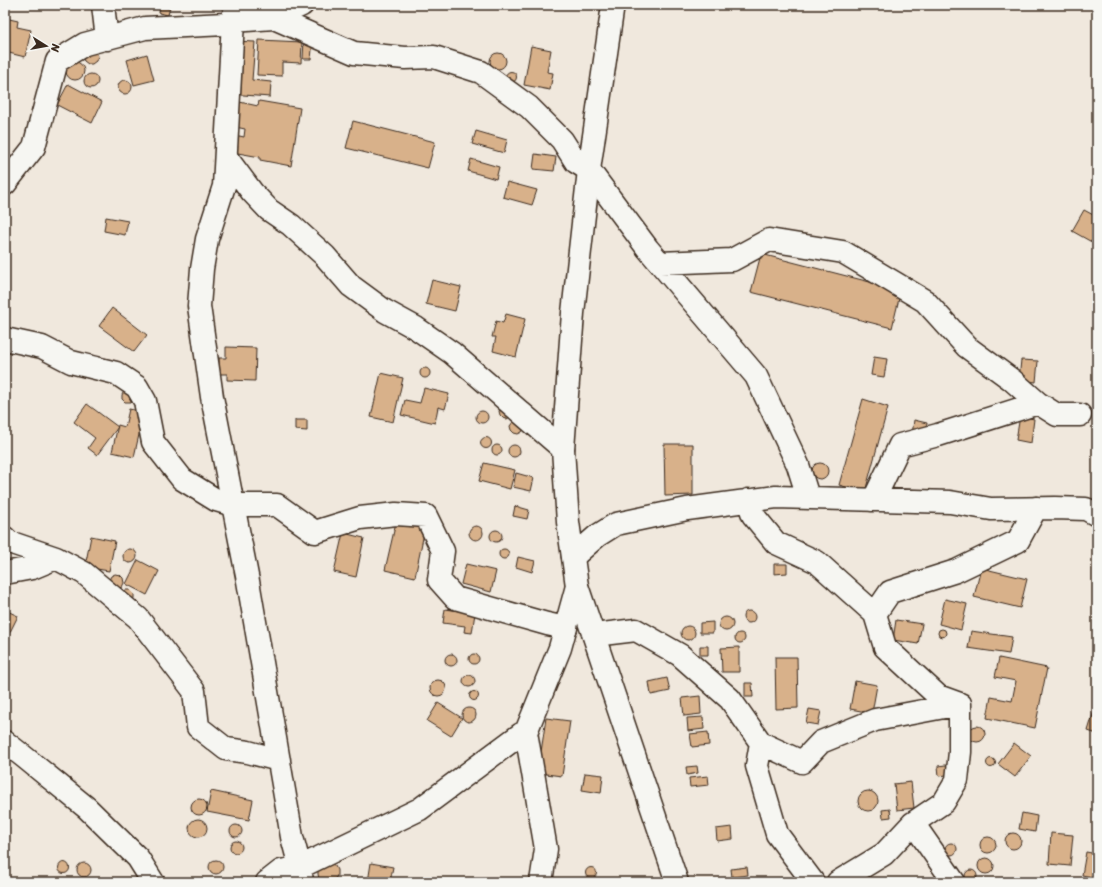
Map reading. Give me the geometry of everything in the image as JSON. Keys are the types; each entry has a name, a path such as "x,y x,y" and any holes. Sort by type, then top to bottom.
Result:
{"street":[{"path":"103,5 107,39"},
{"path":"274,18 302,5"},
{"path":"613,5 589,170 573,313 563,449 568,522 577,586 677,882"},
{"path":"5,184 34,147 56,61 85,44 146,28 225,24 234,13"},
{"path":"234,13 274,18 354,53 405,58 434,57 480,72 529,107 562,140 576,162 589,170 648,249 756,376 798,465 808,498"},
{"path":"234,13 224,186 207,239 202,269 199,306 212,397 248,581 292,837 301,875"},
{"path":"226,157 252,192 269,210 291,225 325,256 351,286 386,311 416,328 452,353 563,449"},
{"path":"660,263 732,260 769,240 844,252 925,301 967,347 1012,380 1038,403 1057,415 1080,415"},
{"path":"5,340 42,347 71,362 116,373 137,387 145,400 153,442 182,479 216,500 233,504 277,505 315,532 360,518 396,514 426,516 443,551 439,580 456,598 566,628"},
{"path":"871,500 876,495 900,445 938,436 1038,403"},
{"path":"573,557 597,536 616,524 687,509 776,497 950,502 991,508 1086,509 1097,515"},
{"path":"748,500 753,515 776,544 817,562 875,614 885,647 938,696 960,704"},
{"path":"875,614 890,592 956,571 1018,541 1036,508"},
{"path":"5,538 9,542 56,558 84,573 138,618 194,691 198,727 226,749 248,752 279,760"},
{"path":"5,573 32,568 56,558"},
{"path":"541,882 546,849 526,732 560,648 577,586"},
{"path":"594,635 636,630 680,655 730,698 761,743 802,762 821,742 875,720 960,704"},
{"path":"838,882 884,854 913,824 944,802 957,780 960,752 960,704"},
{"path":"266,882 281,871 301,875 420,809 521,734 526,732"},
{"path":"5,742 87,808 138,858 152,882"},
{"path":"761,743 757,766 778,834 813,882"},
{"path":"913,824 954,882"}],"building":[{"path":"160,5 170,7 168,15 159,13"},
{"path":"5,18 18,21 17,27 31,30 25,57 5,52"},
{"path":"259,40 302,42 301,63 282,62 282,76 257,75"},
{"path":"304,40 313,40 311,59 303,59"},
{"path":"234,41 255,42 252,80 271,82 270,97 230,94"},
{"path":"531,46 551,50 547,72 553,73 550,90 524,85"},
{"path":"92,49 98,56 96,61 92,64 88,64 82,57"},
{"path":"498,53 505,58 506,61 501,68 498,69 491,64 490,61 495,54"},
{"path":"147,54 154,80 134,85 127,60"},
{"path":"75,62 81,65 84,71 81,77 75,80 69,77 66,71 69,65"},
{"path":"509,72 513,72 515,73 515,81 509,82 506,79 506,75"},
{"path":"91,74 96,76 98,81 96,86 91,88 86,86 84,81 86,76"},
{"path":"122,80 128,80 132,84 132,90 128,94 122,94 118,90 118,84"},
{"path":"68,84 102,102 92,123 57,105"},
{"path":"235,101 258,106 259,101 300,108 291,166 260,160 260,157 227,151 230,134 244,137 245,129 231,126"},
{"path":"353,121 435,142 428,168 346,148"},
{"path":"476,131 507,140 504,153 472,144"},
{"path":"535,154 556,157 554,171 533,169"},
{"path":"471,159 499,167 496,179 468,171"},
{"path":"507,182 537,190 532,205 503,197"},
{"path":"1084,210 1097,217 1097,245 1072,231"},
{"path":"106,217 128,221 125,235 104,231"},
{"path":"761,254 901,290 892,328 751,292"},
{"path":"432,280 461,287 455,311 426,304"},
{"path":"112,308 147,335 134,352 99,326"},
{"path":"506,314 525,319 516,357 493,351 496,337 492,337 496,321 503,323"},
{"path":"226,347 256,348 255,381 227,380 227,374 219,374 219,358 226,358"},
{"path":"874,357 887,359 884,377 871,375"},
{"path":"1021,360 1038,361 1036,382 1019,380"},
{"path":"425,368 430,373 425,378 420,373"},
{"path":"381,373 403,378 393,422 371,417"},
{"path":"424,388 449,394 445,409 438,407 435,423 401,415 405,400 420,403"},
{"path":"124,391 135,397 133,401 125,402 122,399"},
{"path":"863,399 888,407 865,492 839,485"},
{"path":"87,404 118,427 97,455 88,448 95,438 74,422"},
{"path":"501,408 510,417 507,419 500,415 499,411"},
{"path":"129,409 144,412 134,457 112,452 118,425 125,427"},
{"path":"480,411 484,411 488,417 484,423 480,423 476,419 476,415"},
{"path":"1020,416 1034,419 1031,443 1016,440"},
{"path":"295,420 307,420 307,431 295,430"},
{"path":"516,420 524,428 522,432 518,434 511,430 510,426"},
{"path":"914,420 927,423 925,437 912,435"},
{"path":"484,438 488,438 490,439 490,447 484,448 481,445 481,441"},
{"path":"664,444 693,444 693,495 665,496"},
{"path":"495,445 499,445 501,446 501,454 495,455 492,452 492,448"},
{"path":"512,445 516,445 520,451 516,457 512,457 508,453 508,449"},
{"path":"484,463 515,470 510,489 479,481"},
{"path":"820,463 826,465 828,471 826,477 820,479 814,477 812,471 814,465"},
{"path":"516,473 534,478 531,491 513,487"},
{"path":"515,506 529,510 527,519 513,516"},
{"path":"396,522 425,528 415,577 385,570"},
{"path":"473,526 479,526 483,530 483,536 479,540 473,540 469,536 469,530"},
{"path":"494,530 498,530 502,536 498,542 494,542 490,538 490,534"},
{"path":"343,533 364,538 356,577 334,572"},
{"path":"91,536 115,541 109,571 85,567"},
{"path":"127,549 133,549 137,553 137,559 133,563 127,563 123,559 123,553"},
{"path":"502,549 506,549 508,550 508,558 502,559 499,556 499,552"},
{"path":"518,557 535,561 532,572 516,567"},
{"path":"138,560 159,571 147,595 126,584"},
{"path":"466,564 496,571 491,592 461,584"},
{"path":"774,564 787,564 787,573 774,574"},
{"path":"981,568 1027,579 1020,608 974,597"},
{"path":"115,574 120,575 123,578 124,583 122,587 117,589 109,580 111,576"},
{"path":"130,590 134,594 132,602 122,592"},
{"path":"945,599 967,604 961,630 939,624"},
{"path":"445,609 475,613 472,633 464,632 465,626 443,623"},
{"path":"5,610 18,616 5,642"},
{"path":"751,611 754,612 754,622 747,623 744,622 743,615 744,612"},
{"path":"726,617 731,619 733,624 731,629 726,631 721,629 719,624 721,619"},
{"path":"896,620 922,624 918,644 893,640"},
{"path":"713,622 713,633 700,633 700,623"},
{"path":"688,626 693,628 695,633 693,638 688,640 683,638 681,633 683,628"},
{"path":"940,629 944,629 946,633 944,637 940,637 938,635 938,631"},
{"path":"971,631 1012,637 1009,654 968,648"},
{"path":"738,633 742,633 744,634 744,642 738,643 735,640 735,636"},
{"path":"700,646 708,646 708,655 700,655"},
{"path":"739,647 739,672 722,672 721,648"},
{"path":"453,654 456,655 456,665 449,666 446,665 445,658 446,655"},
{"path":"472,654 476,654 478,655 478,663 472,664 469,661 469,657"},
{"path":"775,657 797,657 798,708 776,709"},
{"path":"999,658 1047,668 1035,728 987,718 991,697 1012,701 1016,681 995,677"},
{"path":"467,675 471,675 475,681 471,687 467,687 463,683 463,679"},
{"path":"667,678 670,691 651,695 649,682"},
{"path":"438,680 445,685 446,688 441,695 438,696 431,691 430,688 435,681"},
{"path":"855,681 877,685 872,713 850,709"},
{"path":"745,683 752,683 753,697 745,697"},
{"path":"472,692 476,692 478,696 476,700 472,700 470,698 470,694"},
{"path":"700,696 701,714 684,716 682,698"},
{"path":"1097,701 1097,734 1088,731"},
{"path":"438,703 462,718 451,736 427,721"},
{"path":"469,708 474,710 476,715 474,720 469,722 464,720 462,715 464,710"},
{"path":"809,709 821,711 818,725 806,723"},
{"path":"703,717 704,729 688,731 687,718"},
{"path":"546,718 570,721 562,776 538,773"},
{"path":"974,726 980,726 985,731 983,740 980,742 974,742 969,737 969,731"},
{"path":"708,732 709,745 692,747 690,734"},
{"path":"1014,743 1031,756 1015,777 998,764"},
{"path":"991,758 996,763 991,768 986,763"},
{"path":"953,764 954,774 939,776 938,766"},
{"path":"697,766 698,773 687,775 686,767"},
{"path":"585,773 603,775 601,793 582,790"},
{"path":"708,776 709,785 690,787 689,778"},
{"path":"911,782 914,808 897,810 894,784"},
{"path":"211,791 253,800 249,820 207,812"},
{"path":"868,791 875,794 878,801 875,808 868,811 861,808 858,801 861,794"},
{"path":"199,799 206,804 207,807 202,814 199,815 192,810 191,807 196,800"},
{"path":"890,809 891,817 883,818 882,810"},
{"path":"1022,813 1037,816 1035,832 1019,829"},
{"path":"194,819 202,819 207,824 205,835 202,837 194,837 189,832 189,824"},
{"path":"236,825 240,827 242,831 240,835 236,837 232,835 230,831 232,827"},
{"path":"732,827 733,839 717,841 716,829"},
{"path":"1013,833 1019,835 1021,841 1019,847 1013,849 1007,847 1005,841 1007,835"},
{"path":"1051,833 1073,835 1070,866 1049,864"},
{"path":"988,837 994,839 996,845 994,851 988,853 982,851 980,845 982,839"},
{"path":"234,841 238,841 242,847 238,853 234,853 230,849 230,845"},
{"path":"949,843 953,843 957,849 953,855 949,855 945,851 945,847"},
{"path":"1086,852 1097,854 1097,878 1082,875"},
{"path":"986,858 992,860 994,866 992,872 986,874 980,872 978,866 980,860"},
{"path":"216,860 221,862 223,867 221,872 216,874 211,872 209,867 211,862"},
{"path":"64,862 68,864 70,868 68,872 64,874 60,872 58,868 60,864"},
{"path":"81,863 87,863 91,867 91,873 87,877 81,877 77,873 77,867"},
{"path":"331,863 337,870 337,876 334,880 324,882 319,879 318,869"},
{"path":"371,863 393,867 390,882 368,882"},
{"path":"747,867 748,875 732,877 731,869"},
{"path":"589,868 593,868 595,869 595,877 589,878 586,875 586,871"},
{"path":"969,870 973,870 977,876 973,882 969,882 965,878 965,874"}]}
